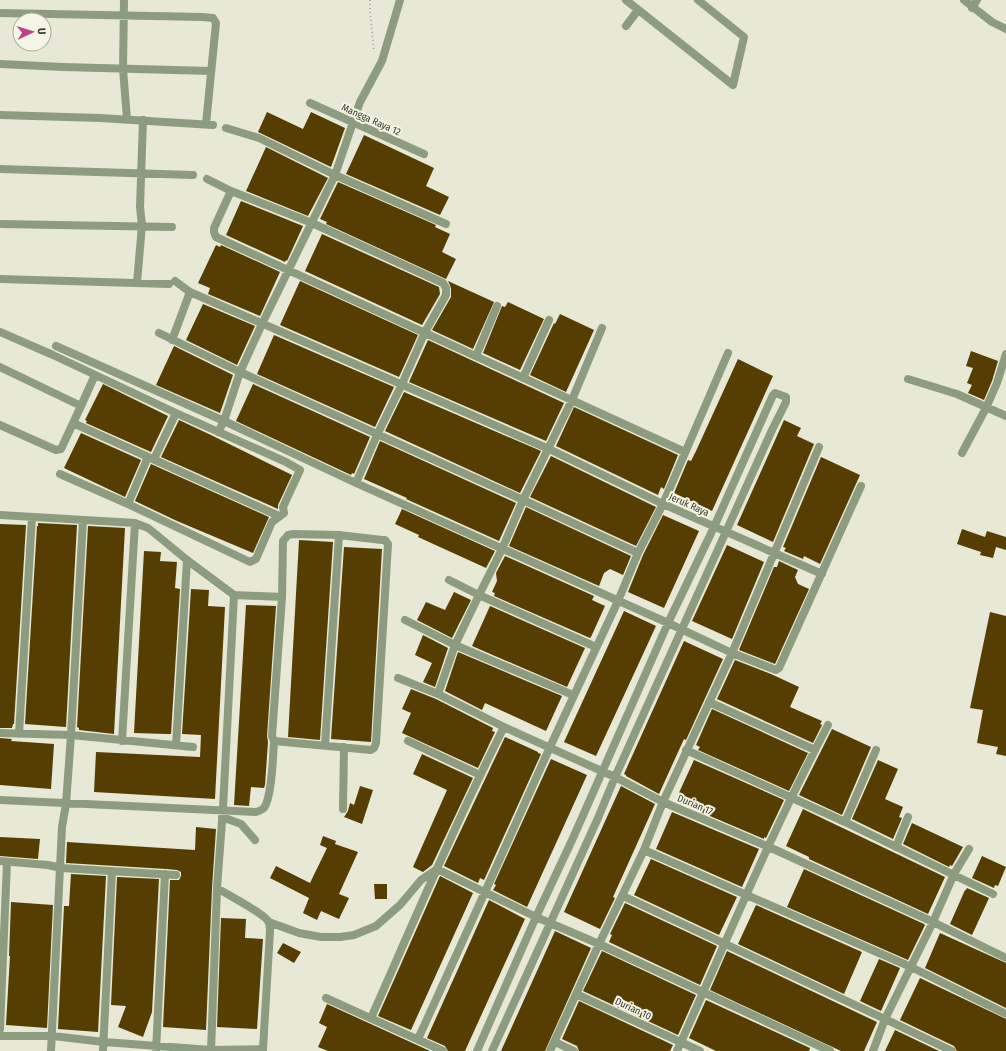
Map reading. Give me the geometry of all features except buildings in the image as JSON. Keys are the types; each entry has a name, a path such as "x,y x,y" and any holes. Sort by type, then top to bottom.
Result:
{"street":[{"path":"124,0 123,69 127,119"},
{"path":"218,432 224,421 240,372 335,175 365,91 382,61 400,0"},
{"path":"626,0 733,85 744,37 698,0"},
{"path":"964,0 972,8 992,22 1006,29"},
{"path":"972,8 977,0"},
{"path":"626,26 638,10"},
{"path":"0,13 202,17 213,18 216,23 211,71 210,125 127,119 0,115"},
{"path":"0,64 211,71"},
{"name":"Mangga Raya 12","path":"310,103 424,154"},
{"path":"0,279 137,283 142,225 140,207 143,120"},
{"path":"226,128 259,138 335,175 446,224"},
{"path":"0,169 193,175"},
{"path":"207,179 231,191 312,222 443,283 446,288 446,295 425,332 356,483"},
{"path":"231,191 214,228 216,237 685,452"},
{"path":"0,224 142,225 172,227"},
{"name":"Jeruk Raya","path":"137,283 172,283 262,324 549,449 663,504 822,574"},
{"path":"172,340 190,292"},
{"path":"476,356 497,306"},
{"path":"523,378 549,320"},
{"path":"438,694 455,645 478,595 502,550 523,500 572,400 602,328"},
{"path":"0,332 286,462 300,470 286,500 283,508 284,512 272,522 256,559 250,562 128,504 60,474"},
{"path":"159,333 240,372 523,500 638,554"},
{"path":"56,346 224,421 502,550 668,623 732,653 773,669 779,669 861,486"},
{"path":"418,1039 573,695 618,601 638,554 663,504 728,352"},
{"path":"962,453 986,408 997,383 1006,354"},
{"path":"0,367 81,406"},
{"path":"0,425 56,450 61,449 95,375"},
{"path":"908,379 957,394 1006,416"},
{"path":"477,1051 668,623 714,527 773,395 776,392 786,397 787,400 772,430 492,1051"},
{"path":"128,504 176,413"},
{"path":"73,423 279,516"},
{"path":"759,425 772,430"},
{"path":"550,1051 599,944 623,896 686,750 732,653 819,446"},
{"path":"0,515 135,523 148,528 234,596 282,597"},
{"path":"19,734 32,517"},
{"path":"51,1051 62,827 66,804 72,735 83,520"},
{"path":"122,741 135,523"},
{"path":"0,800 222,814 251,813 264,807 270,788 274,741 272,736 282,597 283,541 286,536 294,534 338,535 382,540 387,542 388,547 376,743 374,748 370,750 274,741"},
{"path":"325,745 338,535"},
{"path":"176,744 187,560"},
{"path":"449,580 478,595 596,647"},
{"path":"211,1050 217,888 234,596"},
{"path":"405,620 455,645 573,695"},
{"name":"Durian 17","path":"398,678 438,694 504,727 615,777 663,802 769,847 933,922 1006,958"},
{"path":"709,702 815,750"},
{"path":"677,1051 745,895 828,725"},
{"path":"371,1018 437,869 480,775 504,727"},
{"path":"0,733 72,735 122,741 176,744 193,747"},
{"path":"408,741 480,775"},
{"path":"343,809 344,747"},
{"path":"686,750 845,822 993,894"},
{"path":"845,822 876,750"},
{"path":"222,814 241,824 255,840"},
{"path":"896,847 908,817"},
{"path":"873,1051 885,1019 933,922 954,874 969,848"},
{"path":"644,850 911,967 1006,1014"},
{"path":"0,1029 3,861 48,865 61,868 176,875"},
{"path":"217,888 246,905 269,922 299,933 321,937 340,937 354,935 376,926 400,905 421,880 437,869"},
{"path":"437,869 550,923 704,992 818,1049 830,1051"},
{"path":"104,1047 112,871"},
{"path":"156,1049 165,874"},
{"path":"623,896 952,1051"},
{"path":"0,1036 52,1036 104,1047 263,1050 270,931 269,922"},
{"path":"503,990 517,995"},
{"name":"Durian 10","path":"576,994 700,1051"},
{"path":"326,998 444,1051"},
{"path":"554,1042 574,1051"}],"path":[{"path":"370,0 374,50 375,55 382,61"}]}
